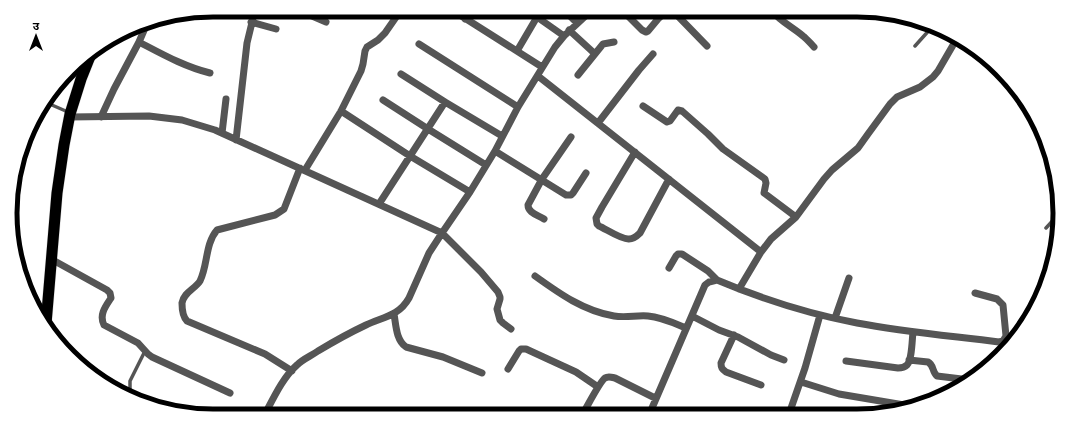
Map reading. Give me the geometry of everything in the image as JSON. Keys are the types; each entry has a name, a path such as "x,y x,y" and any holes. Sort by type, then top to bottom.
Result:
{"highway":[{"path":"47,317 57,193 64,145 70,115 87,63"}],"street":[{"path":"236,140 244,61 253,17"},
{"path":"314,17 326,22"},
{"path":"292,370 266,354 187,321 184,316 182,303 186,294 200,281 212,236 217,230 275,215 284,209 303,169 341,111 361,71 367,47 378,40 385,33 396,17"},
{"path":"462,17 542,67"},
{"path":"517,51 537,17 564,36"},
{"path":"571,17 577,23"},
{"path":"268,409 285,380 298,364 366,325 394,314 405,305 429,254 495,151 518,107 538,76 542,67 555,47 569,30 584,17"},
{"path":"629,17 646,32 660,17"},
{"path":"679,17 707,46"},
{"path":"777,17 805,37 814,48"},
{"path":"251,22 276,29"},
{"path":"101,117 144,29"},
{"path":"569,30 594,54"},
{"path":"139,42 163,55 210,73"},
{"path":"578,75 603,44 614,42"},
{"path":"738,289 761,252 772,239 796,217 824,179 832,170 858,148 890,104 897,97 920,87 933,77 954,43"},
{"path":"419,44 518,107"},
{"path":"598,123 653,54"},
{"path":"401,74 502,136"},
{"path":"538,76 761,252"},
{"path":"222,134 226,99"},
{"path":"383,100 486,165"},
{"path":"379,204 445,102"},
{"path":"643,106 667,122 670,121 678,110 682,111 723,149 765,179 766,183 763,191 765,195 796,217"},
{"path":"341,111 410,156 470,192"},
{"path":"70,115 101,117 149,116 182,120 215,130 442,232 482,272 498,292 500,300 497,309 500,320 510,329"},
{"path":"544,219 533,213 528,208 529,201 542,179 571,137"},
{"path":"495,151 566,195 573,193 586,173"},
{"path":"635,152 596,218 599,226 624,239 629,240 637,236 669,179"},
{"path":"669,268 676,256 678,254 682,254 708,271 717,280 767,300 820,315 856,323 914,332 999,342 1003,341 1006,336 1003,305 1000,301 993,297 975,293"},
{"path":"51,259 110,293 111,298 103,313 102,320 103,323 109,328 138,343 152,357 230,393"},
{"path":"535,276 568,299 596,311 614,316 656,317 686,328"},
{"path":"835,318 849,278"},
{"path":"651,409 705,285 709,282 717,280"},
{"path":"394,314 399,340 406,347 443,357 482,372"},
{"path":"791,409 820,315"},
{"path":"692,316 784,360"},
{"path":"846,361 898,368 906,366 910,360 914,332"},
{"path":"734,335 721,363 722,370 761,385"},
{"path":"508,369 519,351 526,349 569,368 598,387"},
{"path":"910,360 928,362 932,366 937,376 961,379"},
{"path":"585,409 604,378 611,377 656,398"},
{"path":"800,382 838,394 899,404"}],"lane":[{"path":"915,46 929,31"},
{"path":"50,104 70,115"},
{"path":"1046,228 1053,220"},
{"path":"130,390 130,381 145,351"}]}
